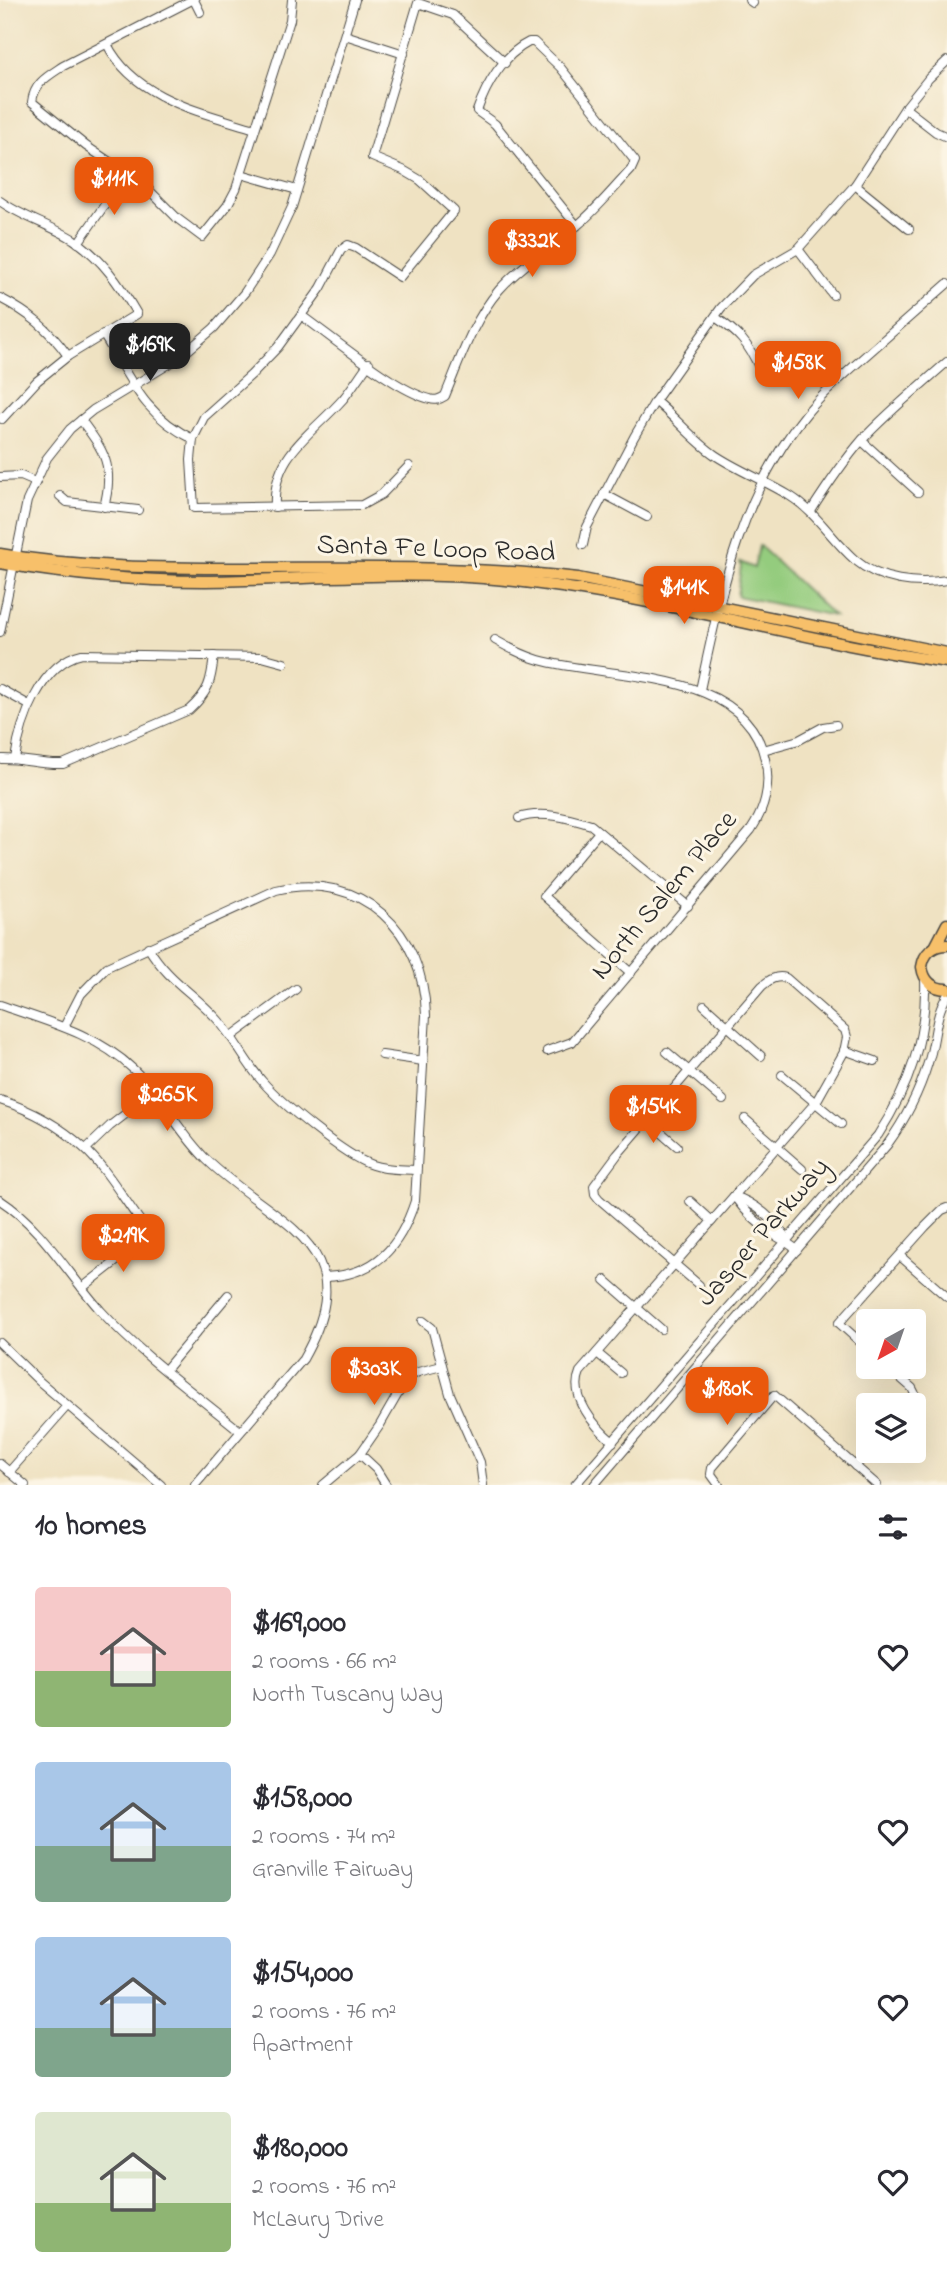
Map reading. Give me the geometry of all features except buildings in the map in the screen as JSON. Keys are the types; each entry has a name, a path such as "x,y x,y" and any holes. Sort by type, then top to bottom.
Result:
{"main road":[{"name":"Santa Fe Loop Road","path":"0,554 13,561 65,574 155,579 435,577 505,580 716,611 947,653"},
{"name":"Santa Fe Loop Road","path":"0,563 13,561"},
{"name":"Santa Fe Loop Road","path":"716,611 947,662"},
{"path":"947,924 935,947 923,961 925,979 934,987 947,989"},
{"path":"935,947 947,945"}],"street":[{"path":"200,12 193,0 107,44 44,79 33,92 32,102 86,146 144,186 178,219 202,237 227,206 236,189 290,20 292,0"},
{"path":"0,632 29,494 47,458 70,429 93,410 178,358 214,328 270,254 298,190 355,0"},
{"path":"409,466 382,494 362,505 194,508 191,460 193,439 204,417 278,347 321,288 341,250 348,245 356,247 400,277 454,211 420,180 372,157 418,3 453,15 505,63"},
{"path":"345,35 404,54"},
{"path":"302,316 397,383 429,399 438,400 445,396 474,327 499,290 577,226 631,170 635,161 560,67 534,42 529,42 505,63 486,85 477,111 495,124 577,226"},
{"path":"107,44 122,68 160,96 173,103 255,129"},
{"path":"583,545 587,527 655,401 715,317 754,275 798,249 855,185 905,108 947,61"},
{"path":"905,108 936,132 947,137"},
{"path":"78,243 127,173"},
{"path":"241,174 298,190"},
{"path":"855,185 909,229"},
{"path":"0,201 78,243 93,254 118,283 137,314 68,356 37,381 2,419 0,417"},
{"path":"798,249 833,295"},
{"path":"700,690 716,611 744,522 762,480 806,414 836,383 947,284"},
{"path":"0,298 37,320 68,356"},
{"path":"715,317 736,331 751,347 760,369"},
{"path":"103,334 148,406 160,419 193,439"},
{"path":"275,507 274,491 285,461 344,398 369,363"},
{"path":"811,511 834,474 862,441 945,367"},
{"path":"655,401 712,453 791,496 811,511 856,561 876,573 903,581 930,583 947,580"},
{"path":"81,420 103,450 107,462 107,496 104,507"},
{"path":"862,441 918,492"},
{"path":"0,477 21,476 35,482"},
{"path":"604,494 647,517"},
{"path":"60,496 67,502 138,510"},
{"name":"North Salem Place","path":"495,640 514,651 540,660 614,671 700,690 733,706 751,726 763,750 768,780 760,816 751,831 572,1042 547,1051"},
{"path":"15,759 21,724 29,705 55,669 72,656 262,657 284,663"},
{"path":"0,759 63,764 189,710 203,698 211,680 214,656"},
{"path":"0,689 29,705"},
{"path":"763,750 799,740 824,727 836,725"},
{"path":"519,818 531,814 573,819 590,825 688,906"},
{"path":"600,832 544,895 631,973"},
{"path":"64,1027 81,994 107,967 276,890 295,886 320,886 348,892 369,903 390,920 407,941 426,992 415,1201 397,1243 379,1261 344,1277 325,1277"},
{"path":"148,947 170,978 215,1017 232,1036 262,1081 343,1150 375,1166 415,1170"},
{"path":"613,1442 593,1422 578,1392 577,1379 580,1372 674,1264 734,1196 777,1146 816,1102 844,1050 847,1037 845,1030 786,978 773,978 762,986 596,1182 595,1194 674,1264 699,1285"},
{"name":"Jasper Parkway","path":"575,1485 878,1135 891,1116 922,1038 926,1009 925,979"},
{"path":"232,1036 296,989"},
{"name":"Jasper Parkway","path":"594,1485 901,1126 928,1064 937,1016 947,996"},
{"path":"0,1005 64,1027 108,1049 133,1068 207,1160 302,1234 315,1252 325,1277 325,1309 316,1336 303,1359 195,1485"},
{"path":"704,1006 761,1056"},
{"path":"844,1050 875,1061"},
{"path":"667,1052 723,1100"},
{"path":"382,1055 423,1061"},
{"path":"782,1075 841,1124"},
{"path":"86,1149 110,1126 154,1092"},
{"path":"0,1100 50,1122 86,1149 143,1225 143,1238 137,1245 82,1288"},
{"path":"625,1101 677,1146"},
{"path":"746,1119 802,1169"},
{"path":"734,1196 743,1208 772,1234 788,1241 797,1250"},
{"path":"0,1200 22,1216 43,1237 82,1288 126,1335 240,1431"},
{"path":"690,1201 712,1221"},
{"path":"856,1338 839,1323 925,1227 947,1208"},
{"path":"900,1256 947,1297"},
{"path":"605,1280 661,1329"},
{"path":"166,1369 228,1295"},
{"path":"422,1321 432,1328 450,1394 480,1462 483,1485"},
{"path":"0,1343 67,1405 161,1485"},
{"path":"597,1353 621,1373"},
{"path":"323,1485 360,1454 407,1378 418,1372 442,1366"},
{"path":"902,1379 914,1393"},
{"path":"719,1485 711,1474 712,1468 774,1395 877,1485"},
{"path":"9,1472 67,1405"},
{"path":"360,1454 376,1469 386,1485"},
{"path":"855,1466 858,1463"},
{"path":"0,1464 25,1485"}],"green space":[{"path":"759,546 834,616 737,596 740,562 754,568"}]}
